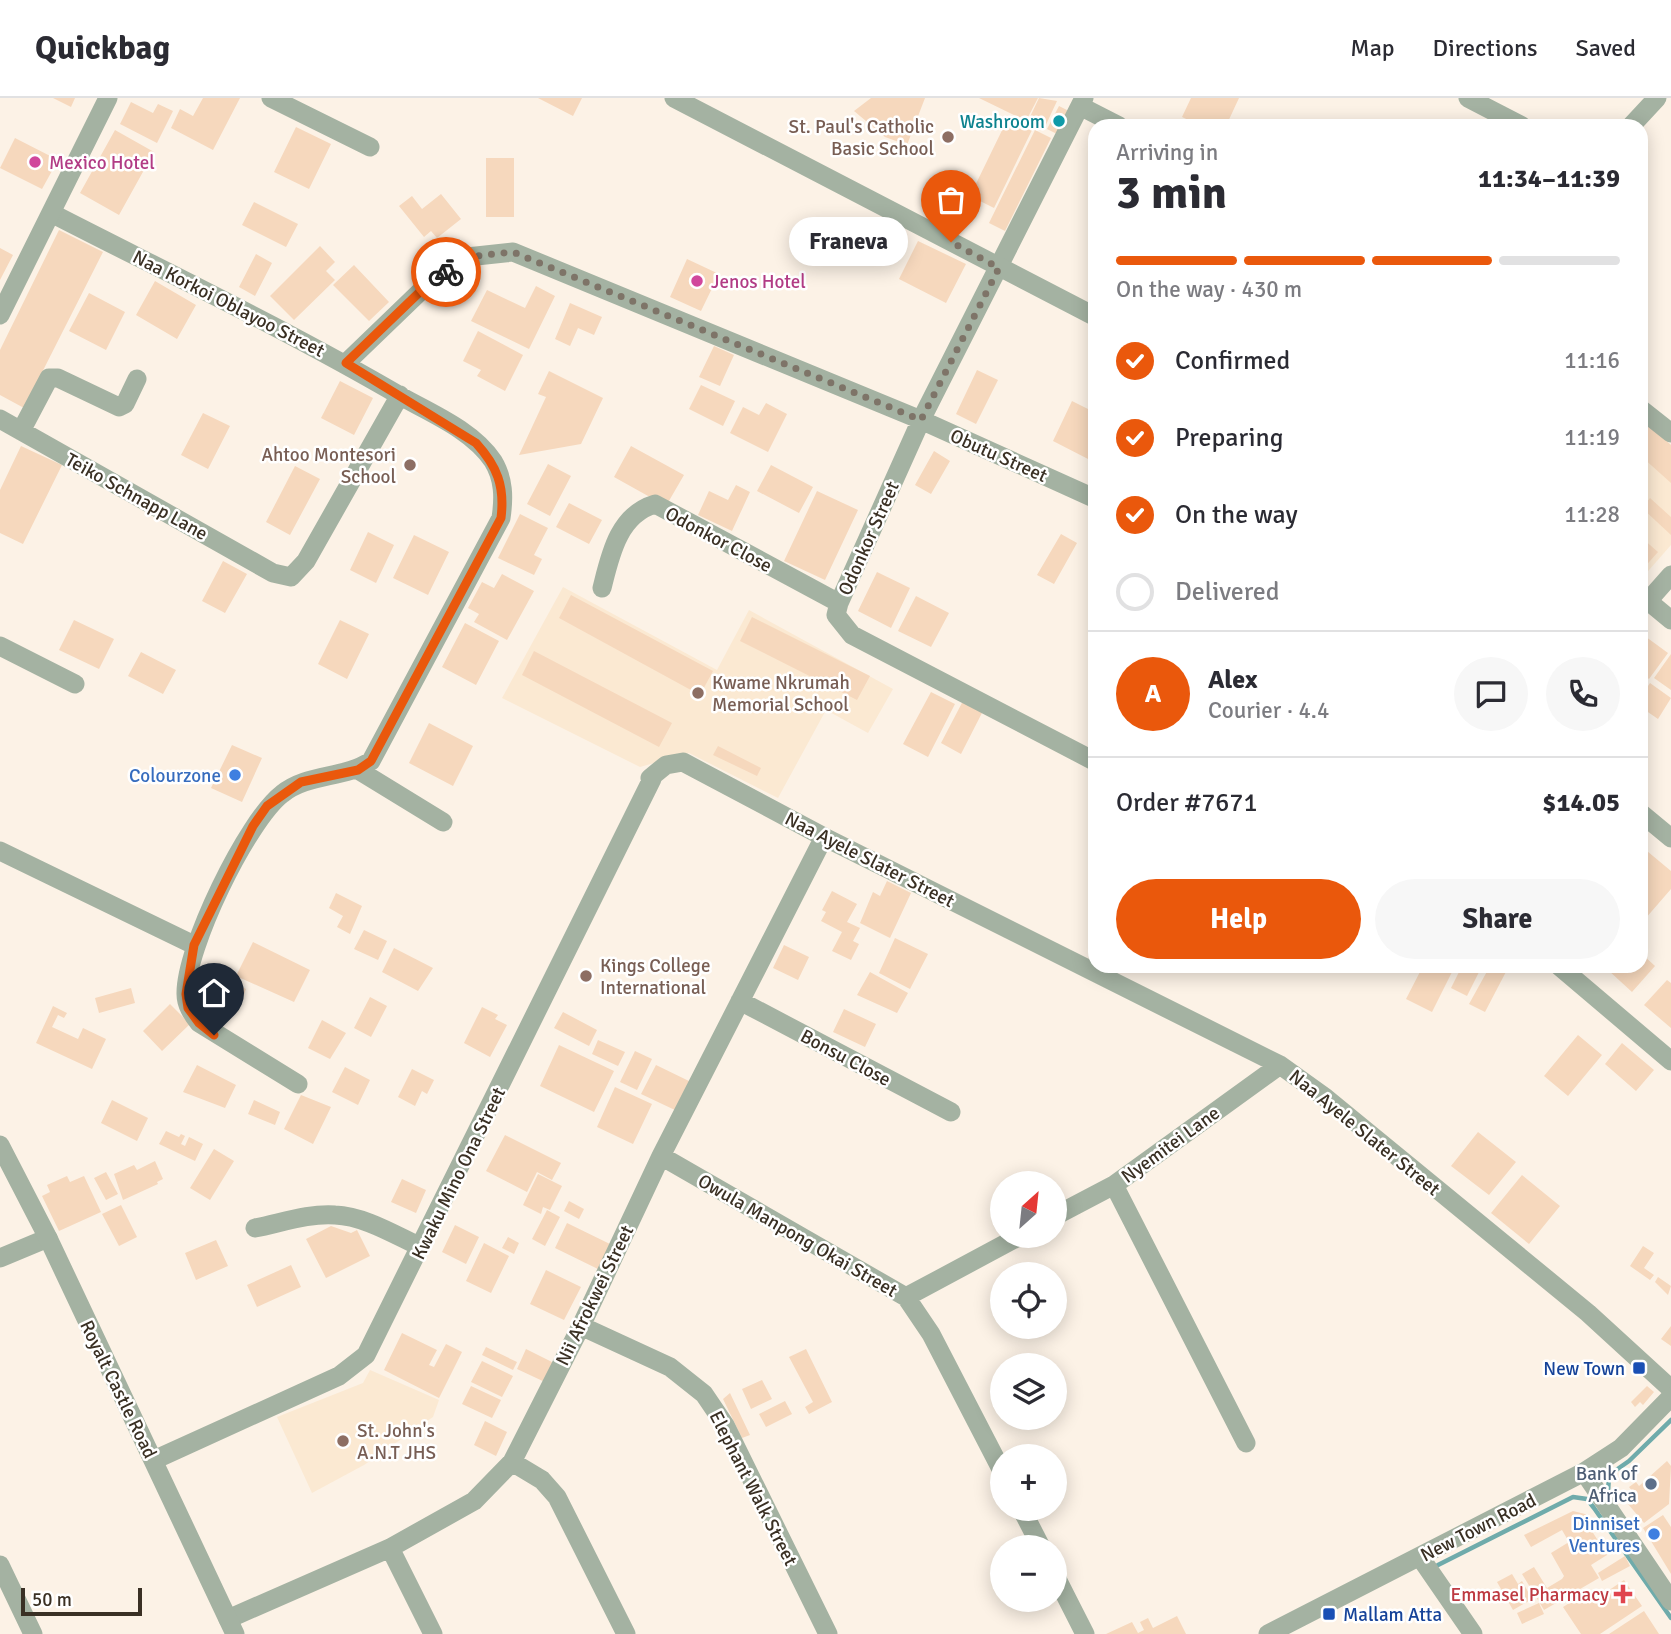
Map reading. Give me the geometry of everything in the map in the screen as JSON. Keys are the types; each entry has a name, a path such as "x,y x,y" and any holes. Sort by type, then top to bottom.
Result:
{"street":[{"path":"0,315 53,214 108,98"},
{"path":"271,98 370,147"},
{"path":"674,98 808,165 1088,313"},
{"path":"1468,98 1508,119"},
{"path":"1638,119 1657,98"},
{"path":"1082,102 1108,119"},
{"name":"Odonkor Street","path":"1082,102 921,420 836,615 852,635 1088,758"},
{"name":"Naa Korkoi Oblayoo Street","path":"53,214 346,363 476,443 492,461 500,477 504,498 501,518 371,761 358,770"},
{"name":"Obutu Street","path":"346,363 427,285 467,257 513,252 921,420 1088,495"},
{"path":"21,431 50,377 119,407 125,404 137,379"},
{"name":"Teiko Schnapp Lane","path":"0,419 273,573 291,578 298,572 400,395"},
{"path":"1648,415 1671,433"},
{"name":"Odonkor Close","path":"602,588 618,535 645,507 655,505 839,603"},
{"path":"1648,595 1671,575"},
{"path":"1648,601 1671,620"},
{"path":"0,646 75,684"},
{"name":"Kwaku Mino Ona Street","path":"154,1461 355,1367 366,1355 652,779 650,778 666,765 683,762"},
{"name":"Naa Ayele Slater Street","path":"683,762 1088,969"},
{"path":"298,1084 214,1035 199,1023 188,1008 186,994 194,945 253,826 267,806 301,782 358,770 443,822"},
{"path":"1648,819 1671,838"},
{"name":"Nii Afrokwei Street","path":"231,1627 390,1548 474,1501 512,1462 581,1326 660,1156 824,836"},
{"path":"0,852 194,945"},
{"name":"Naa Ayele Slater Street","path":"1097,973 1280,1065 1326,1098 1588,1313 1671,1389"},
{"path":"1567,973 1671,1061"},
{"name":"Bonsu Close","path":"740,1002 951,1112"},
{"name":"Nyemitei Lane","path":"1068,1209 1114,1185 1280,1065"},
{"name":"Royalt Castle Road","path":"0,1145 48,1238 231,1627"},
{"name":"Owula Manpong Okai Street","path":"660,1156 906,1297 931,1334 990,1448"},
{"path":"1114,1185 1246,1443"},
{"path":"255,1228 320,1215 338,1215 358,1219 421,1247"},
{"path":"0,1258 48,1238"},
{"path":"906,1297 998,1248"},
{"name":"Elephant Walk Street","path":"581,1326 670,1367 705,1394 725,1425 828,1634"},
{"name":"New Town Road","path":"1268,1634 1584,1472 1621,1448 1671,1396"},
{"path":"512,1462 541,1480 557,1497 626,1634"},
{"path":"1584,1472 1671,1601"},
{"path":"390,1548 433,1634"},
{"path":"1420,1557 1473,1634"},
{"path":"0,1565 33,1634"},
{"path":"1067,1598 1086,1634"}],"shaded area":[{"path":"1648,426 1671,445 1671,545 1648,571"},
{"name":"Kwame Nkrumah Memorial School","path":"563,587 717,670 749,610 893,689 868,733 826,710 778,798 689,753 640,767 502,698"},
{"name":"St. John's A.N.T JHS","path":"370,1370 439,1400 433,1417 364,1465 312,1493 277,1417 363,1383"}],"building":[{"path":"53,98 75,98 71,107"},
{"path":"203,98 240,98 213,150 171,128 180,109 193,116"},
{"path":"538,98 582,98 573,116"},
{"path":"871,98 925,98 907,145 885,137 854,111"},
{"path":"979,98 1038,98 1026,121"},
{"path":"1039,98 1057,101 1044,129 1028,121"},
{"path":"1191,98 1239,98 1229,119 1182,117"},
{"path":"131,102 153,113 158,104 173,111 157,143 120,124"},
{"name":"Washroom","path":"1059,106 1071,112 1059,135 1047,129"},
{"path":"1009,116 1033,128 994,208 970,196"},
{"path":"296,127 331,144 309,189 274,172"},
{"path":"115,130 154,152 119,215 80,193"},
{"path":"1035,130 1051,138 1005,231 989,223"},
{"path":"15,138 58,160 42,189 0,168"},
{"path":"486,158 514,158 514,217 486,217"},
{"path":"441,194 461,219 437,238 431,231 424,237 399,206 412,196 422,209"},
{"path":"254,202 298,224 286,247 242,225"},
{"path":"59,230 103,252 24,408 0,395 0,350"},
{"path":"918,241 966,264 946,303 899,279"},
{"path":"320,246 335,262 326,271 335,280 294,320 270,296"},
{"path":"0,248 13,255 0,280"},
{"path":"256,254 272,263 255,296 239,287"},
{"path":"687,259 719,274 701,311 670,297"},
{"path":"354,265 389,302 369,321 333,285"},
{"path":"155,281 196,305 177,339 136,315"},
{"path":"536,286 555,296 529,349 471,321 487,290 525,308"},
{"path":"89,293 125,312 106,350 69,331"},
{"path":"570,303 602,317 594,335 578,328 570,346 555,339"},
{"path":"478,331 523,355 505,391 477,376 481,370 463,361"},
{"path":"714,346 734,355 720,386 699,377"},
{"path":"977,370 998,380 976,424 956,414"},
{"path":"549,371 603,398 581,444 519,455 546,397 538,394"},
{"path":"340,381 373,398 354,435 321,418"},
{"path":"701,385 735,401 723,426 689,409"},
{"path":"1072,401 1088,409 1088,459 1053,441"},
{"path":"766,403 787,414 768,452 730,433 743,407 759,415"},
{"path":"203,413 230,426 208,469 181,455"},
{"path":"1648,424 1671,445 1671,483 1648,462"},
{"path":"21,446 62,465 23,544 0,533 0,490"},
{"path":"631,446 684,475 666,506 614,477"},
{"path":"934,451 950,461 931,494 915,485"},
{"path":"548,464 571,476 550,516 527,504"},
{"path":"771,465 813,487 799,513 757,491"},
{"path":"295,466 320,479 290,535 266,522"},
{"path":"736,485 750,492 732,531 698,515 709,491 728,500"},
{"path":"817,491 858,510 825,580 784,561"},
{"path":"1650,498 1671,517 1671,535 1648,514"},
{"path":"569,503 602,520 589,544 556,527"},
{"path":"520,514 548,528 534,555 542,559 534,575 498,558"},
{"path":"368,532 394,545 376,583 350,570"},
{"path":"1061,534 1077,543 1054,584 1037,575"},
{"path":"414,535 449,552 428,595 393,578"},
{"path":"1648,543 1658,552 1648,563"},
{"path":"223,561 247,574 225,613 202,601"},
{"path":"877,572 910,588 891,628 858,611"},
{"path":"502,574 534,591 507,640 474,622 479,614 468,608 482,582 494,588"},
{"path":"571,595 713,671 700,695 559,618"},
{"path":"916,596 949,613 931,647 898,631"},
{"path":"752,617 870,676 857,700 740,641"},
{"path":"74,620 114,639 99,669 59,650"},
{"path":"340,620 369,634 347,679 318,664"},
{"path":"465,623 499,641 476,685 442,667"},
{"path":"1648,638 1668,653 1648,678"},
{"path":"534,651 672,723 659,747 522,675"},
{"path":"141,652 176,670 163,694 128,676"},
{"path":"1671,654 1671,690 1654,678"},
{"path":"1650,683 1671,698 1658,719 1648,712"},
{"path":"931,692 955,704 928,757 903,744"},
{"path":"964,699 984,709 961,754 941,743"},
{"path":"429,723 473,746 453,786 409,763"},
{"path":"232,745 262,758 242,802 211,788"},
{"path":"718,746 761,768 757,776 713,755"},
{"path":"1648,852 1671,871 1671,889 1648,916"},
{"path":"887,881 911,893 890,938 860,923 873,892 880,896"},
{"path":"832,891 857,904 847,922 860,928 853,941 859,944 851,960 832,951 842,932 821,921 826,912 822,910"},
{"path":"336,893 362,906 350,934 337,927 343,916 329,908"},
{"path":"364,930 387,941 378,960 354,949"},
{"path":"895,938 928,954 910,989 879,973"},
{"path":"253,942 310,970 294,1002 236,976"},
{"path":"784,945 809,957 798,980 773,968"},
{"path":"394,948 433,968 418,991 382,972"},
{"path":"1648,960 1655,966 1632,992 1611,973 1648,973"},
{"path":"870,972 908,993 897,1013 857,995"},
{"path":"1419,973 1452,973 1432,1012 1406,999"},
{"path":"1458,973 1478,973 1467,996 1451,988"},
{"path":"1486,973 1505,973 1485,1012 1469,1004"},
{"path":"222,977 246,989 237,1012 210,999"},
{"path":"1667,980 1671,983 1671,1028 1644,1005"},
{"path":"131,988 135,1003 99,1013 95,998"},
{"path":"370,997 387,1006 371,1037 354,1028"},
{"path":"170,1004 190,1024 162,1051 143,1031"},
{"path":"53,1006 67,1013 64,1018 58,1015 52,1027 78,1039 83,1028 106,1039 92,1069 36,1043"},
{"path":"482,1007 498,1015 495,1019 507,1025 490,1057 464,1043"},
{"path":"844,1009 876,1024 865,1047 833,1032"},
{"path":"563,1012 597,1030 589,1046 554,1028"},
{"path":"322,1020 346,1033 330,1059 308,1048"},
{"path":"1578,1035 1602,1055 1568,1096 1544,1076"},
{"path":"598,1040 625,1052 618,1066 592,1054"},
{"path":"1622,1043 1654,1070 1636,1091 1605,1064"},
{"path":"559,1045 614,1071 594,1112 540,1086"},
{"path":"635,1051 652,1059 637,1090 620,1082"},
{"path":"197,1065 236,1085 225,1108 183,1092"},
{"path":"656,1065 691,1082 677,1111 641,1094"},
{"path":"345,1067 370,1080 358,1105 332,1092"},
{"path":"412,1069 434,1080 427,1094 422,1091 415,1106 398,1097"},
{"path":"615,1087 652,1104 633,1144 597,1127"},
{"path":"301,1095 331,1107 313,1144 284,1129"},
{"path":"112,1100 148,1118 137,1141 101,1123"},
{"path":"254,1100 280,1112 275,1125 248,1114"},
{"path":"166,1131 179,1137 181,1134 185,1136 181,1144 185,1146 189,1137 203,1144 195,1161 159,1144"},
{"path":"1478,1132 1516,1162 1489,1195 1451,1166"},
{"path":"505,1135 561,1163 552,1180 537,1172 527,1192 486,1171"},
{"path":"214,1149 234,1161 210,1200 190,1188"},
{"path":"155,1161 163,1179 157,1182 158,1184 123,1200 114,1174 134,1165 137,1170"},
{"path":"106,1172 118,1194 106,1200 94,1178"},
{"path":"538,1174 562,1186 550,1210 543,1207 541,1214 523,1205"},
{"path":"1522,1175 1560,1206 1529,1244 1491,1213"},
{"path":"67,1176 70,1182 84,1176 101,1212 59,1231 42,1196 50,1192 47,1185"},
{"path":"402,1179 426,1190 416,1213 391,1202"},
{"path":"569,1201 584,1209 579,1219 564,1211"},
{"path":"121,1205 137,1237 119,1246 102,1214"},
{"path":"547,1210 560,1217 545,1246 532,1239"},
{"path":"567,1223 612,1245 600,1270 555,1248"},
{"path":"455,1225 479,1237 466,1264 442,1252"},
{"path":"331,1226 351,1233 357,1230 370,1256 326,1278 306,1239"},
{"path":"508,1237 519,1243 514,1254 502,1248"},
{"path":"216,1240 228,1266 196,1280 185,1253"},
{"path":"484,1243 509,1256 491,1293 466,1281"},
{"path":"1643,1246 1654,1253 1644,1268 1654,1275 1650,1280 1630,1266"},
{"path":"291,1265 301,1287 257,1307 247,1285"},
{"path":"546,1270 581,1287 564,1320 530,1304"},
{"path":"1658,1277 1671,1286 1668,1295 1655,1282"},
{"path":"1671,1326 1671,1346 1661,1339"},
{"path":"402,1333 437,1350 429,1365 434,1367 446,1344 462,1352 439,1398 384,1370"},
{"path":"486,1347 517,1362 513,1370 482,1355"},
{"path":"526,1349 556,1364 547,1383 517,1369"},
{"path":"806,1349 832,1402 809,1414 805,1407 813,1402 789,1357"},
{"path":"482,1361 513,1376 502,1397 471,1382"},
{"path":"762,1380 772,1399 751,1409 742,1389"},
{"path":"471,1386 501,1400 492,1418 462,1404"},
{"path":"1647,1386 1654,1392 1643,1405 1640,1402 1635,1407 1631,1402"},
{"path":"730,1393 750,1435 742,1438 723,1399"},
{"path":"785,1401 792,1414 766,1427 759,1414"},
{"path":"485,1421 507,1432 496,1456 474,1445"},
{"path":"1667,1461 1671,1466 1669,1504 1644,1523 1628,1504 1637,1497 1629,1487 1636,1482 1639,1486"},
{"path":"1573,1511 1592,1519 1595,1525 1590,1528 1607,1555 1591,1565 1599,1578 1544,1610 1522,1574 1534,1567 1547,1588 1562,1579 1564,1576 1551,1553 1569,1542 1562,1530 1531,1547 1524,1535"},
{"path":"1663,1515 1671,1527 1671,1574 1643,1528"},
{"path":"1625,1556 1630,1566 1602,1581 1598,1573"},
{"path":"1512,1574 1518,1584 1522,1581 1532,1599 1513,1610 1497,1582"},
{"path":"1624,1580 1642,1606 1600,1634 1581,1634 1563,1607 1585,1596 1590,1603"},
{"path":"1539,1603 1544,1614 1522,1624 1517,1613"},
{"path":"1644,1611 1659,1634 1609,1634"},
{"path":"1177,1616 1186,1634 1106,1634 1132,1622 1138,1633 1144,1630 1140,1622 1148,1618 1153,1628"}],"waterway":[{"path":"1608,1493 1609,1475 1629,1461 1671,1420"},
{"path":"1438,1565 1573,1497 1587,1499 1671,1618"}],"way so far":[{"path":"446,272 467,257 513,252 921,420 999,268 951,242"}],"place":[{"name":"Washroom","path":"1059,121"},
{"name":"St. Paul's Catholic Basic School","path":"948,137"},
{"name":"Mexico Hotel","path":"35,162"},
{"name":"Franeva","path":"951,242"},
{"name":"Jenos Hotel","path":"697,281"},
{"name":"Ahtoo Montesori School","path":"410,465"},
{"name":"Kwame Nkrumah Memorial School","path":"698,693"},
{"name":"Colourzone","path":"235,775"},
{"name":"Kings College International","path":"586,976"},
{"name":"New Town","path":"1639,1368"},
{"name":"St. John's A.N.T JHS","path":"343,1441"},
{"name":"Bank of Africa","path":"1651,1484"},
{"name":"Dinniset Ventures","path":"1654,1534"},
{"name":"Emmasel Pharmacy","path":"1623,1594"},
{"name":"Mallam Atta","path":"1329,1614"}],"route":[{"path":"214,1035 199,1023 188,1008 186,994 194,945 253,826 267,806 283,792 301,782 358,770 371,761 501,518 504,498 500,477 492,461 476,443 451,425 346,363 427,285 446,272"}]}
